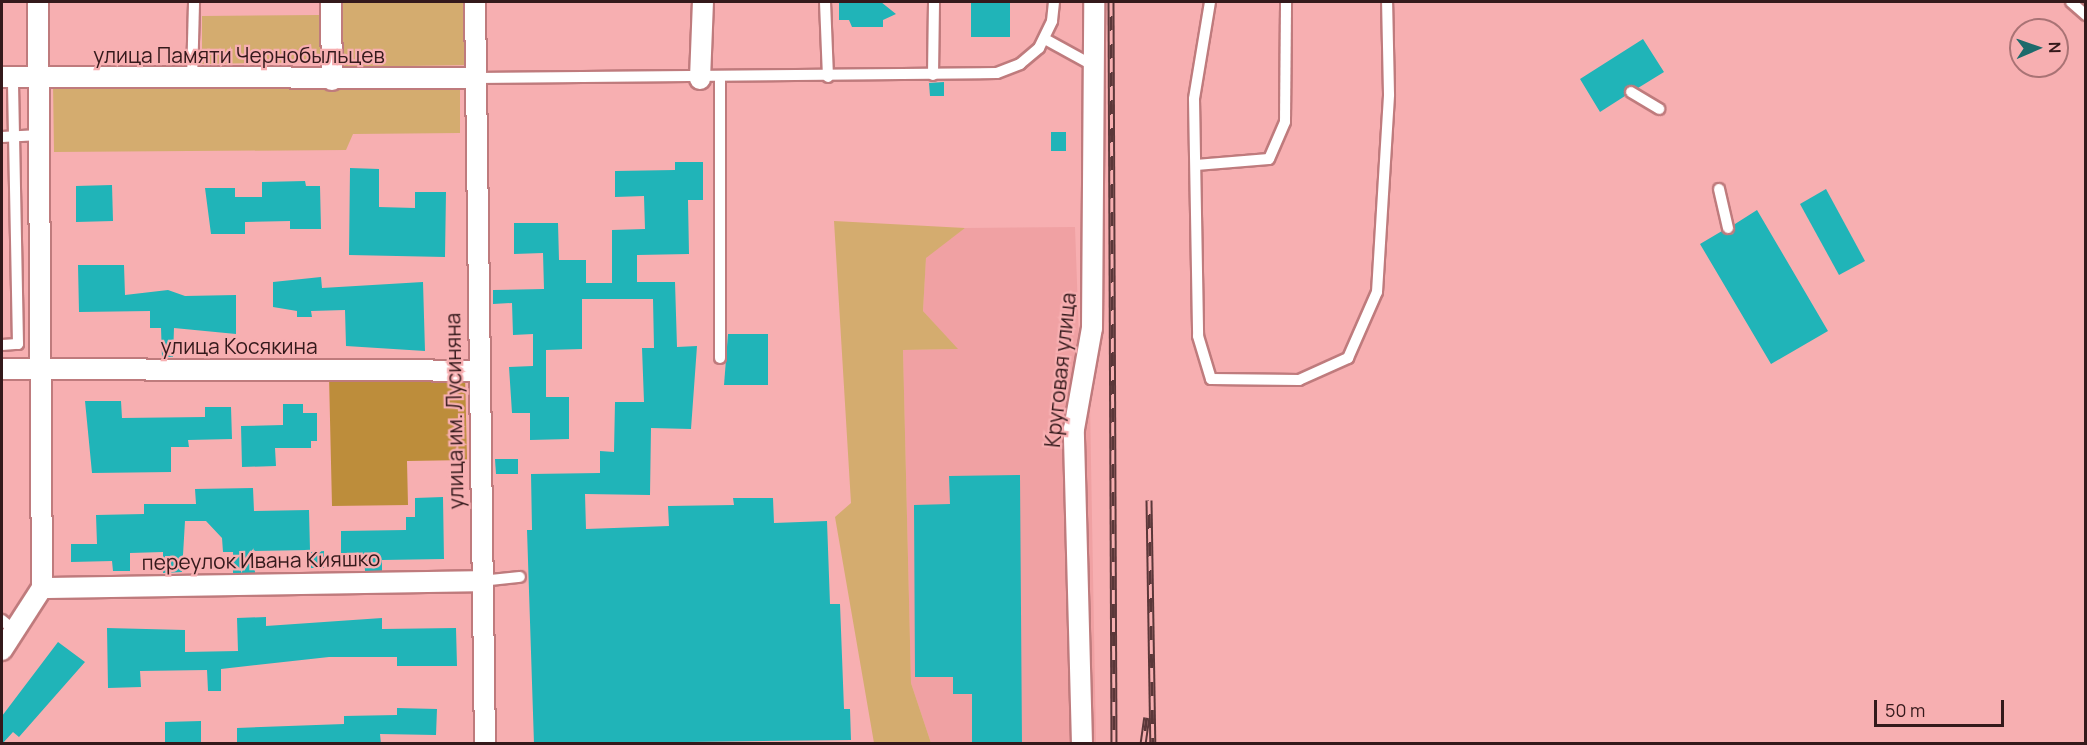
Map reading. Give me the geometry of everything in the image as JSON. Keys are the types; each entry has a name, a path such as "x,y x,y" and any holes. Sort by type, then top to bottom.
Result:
{"street":[{"path":"2,650 8,625 42,588 37,369 39,2"},
{"path":"331,2 332,80"},
{"name":"улица им. Лусиняна","path":"475,2 477,371 485,744"},
{"path":"700,79 703,2"},
{"name":"Круговая улица","path":"1082,744 1074,429 1092,328 1094,2"},
{"name":"улица Памяти Чернобыльцев","path":"7,77 192,80 476,78"},
{"name":"улица Косякина","path":"2,369 477,371"},
{"name":"переулок Ивана Кияшко","path":"42,588 481,581"}],"lane":[{"path":"192,80 194,2"},
{"path":"825,2 828,77"},
{"path":"933,75 934,2"},
{"path":"476,78 720,79 933,75 1009,70 1045,39 1054,2"},
{"path":"1210,2 1194,99 1198,336 1211,379 1299,380 1348,358 1377,292 1389,94 1387,2"},
{"path":"1196,165 1269,159 1285,122 1286,2"},
{"path":"2071,2 2085,15"},
{"path":"1045,39 1094,66"},
{"path":"2,345 18,344 14,137 7,77"},
{"path":"720,79 720,358"},
{"path":"1631,92 1659,110"},
{"path":"2,137 40,135"},
{"path":"1719,189 1728,228"},
{"path":"481,581 520,578"}],"shaded area":[{"path":"342,2 467,2 469,65 343,67"},
{"path":"320,15 321,62 202,64 202,16"},
{"path":"460,80 460,133 353,134 346,150 54,152 53,84"},
{"path":"834,221 965,228 926,258 923,311 958,349 903,350 911,683 931,743 874,743 835,517 851,503"},
{"path":"1075,227 1079,338 1089,348 1096,743 931,743 911,683 903,350 957,349 923,311 926,257 965,228"},
{"path":"465,373 467,460 407,461 408,505 332,506 329,376"}],"building":[{"path":"839,2 881,2 896,14 883,20 883,27 852,27 849,20 839,20"},
{"path":"971,2 1010,2 1010,37 971,37"},
{"path":"1643,39 1664,72 1638,88 1627,86 1625,96 1600,112 1580,79"},
{"path":"944,82 944,96 930,96 929,83"},
{"path":"1051,132 1066,132 1066,151 1051,151"},
{"path":"675,162 703,162 703,200 688,200 689,254 637,255 637,282 675,282 677,347 697,346 691,429 651,428 650,495 585,494 586,529 669,526 668,506 734,505 733,498 773,498 774,523 827,521 830,604 840,604 844,709 850,709 851,740 534,744 527,530 532,530 531,474 600,473 600,451 614,452 615,402 644,402 642,348 654,348 653,299 582,299 582,349 546,350 546,397 569,397 569,439 530,440 530,413 512,413 509,367 533,366 533,334 513,335 512,303 493,304 493,290 544,289 543,253 514,254 514,223 558,223 559,260 586,260 586,283 612,283 612,230 645,229 644,196 615,197 615,171 675,170"},
{"path":"350,168 379,169 379,207 415,208 415,192 446,192 445,257 349,255"},
{"path":"305,181 306,186 320,186 321,229 290,229 290,221 245,222 245,234 211,234 205,188 235,188 235,197 262,197 262,182"},
{"path":"112,185 113,221 76,222 76,186"},
{"path":"1826,189 1865,261 1839,275 1800,204"},
{"path":"1757,210 1828,331 1771,364 1700,244 1722,231 1733,234 1735,224"},
{"path":"78,265 124,265 125,295 168,290 185,296 236,295 236,334 174,328 173,357 162,357 161,328 150,328 150,311 79,312"},
{"path":"321,277 322,288 423,282 425,351 346,346 345,310 311,311 312,317 297,317 297,311 273,307 273,282"},
{"path":"728,334 768,334 768,385 724,385"},
{"path":"85,401 121,401 122,418 205,417 205,407 231,407 232,439 188,440 189,447 171,447 171,472 92,473"},
{"path":"283,404 303,404 303,413 317,413 317,441 311,441 311,448 275,448 276,466 242,467 241,426 283,425"},
{"path":"495,459 518,459 518,474 496,474"},
{"path":"1020,475 1022,744 972,744 972,694 953,694 953,677 915,677 914,505 950,504 949,476"},
{"path":"253,488 254,511 309,510 310,550 254,551 255,573 233,573 233,552 223,552 222,538 206,521 185,521 182,572 163,573 163,552 130,553 130,571 113,571 112,561 71,562 71,544 97,544 96,515 144,514 144,504 196,504 195,489"},
{"path":"443,497 444,559 382,560 382,571 365,571 364,554 341,554 341,531 406,530 406,517 415,517 415,498"},
{"path":"324,551 324,568 311,568 311,552"},
{"path":"266,617 266,626 382,618 382,629 456,628 457,666 397,666 397,657 329,657 221,669 221,691 208,691 207,670 140,671 141,687 108,688 107,628 185,630 185,652 238,651 237,618"},
{"path":"58,642 85,662 19,737 13,732 2,744 2,716"},
{"path":"397,708 437,709 436,735 380,734 381,744 237,744 237,728 344,724 344,716 397,715"},
{"path":"201,721 201,744 165,744 165,722"}],"railway":[{"path":"1111,2 1114,744"},
{"path":"1149,500 1153,744"},
{"path":"1143,744 1147,717"}]}
